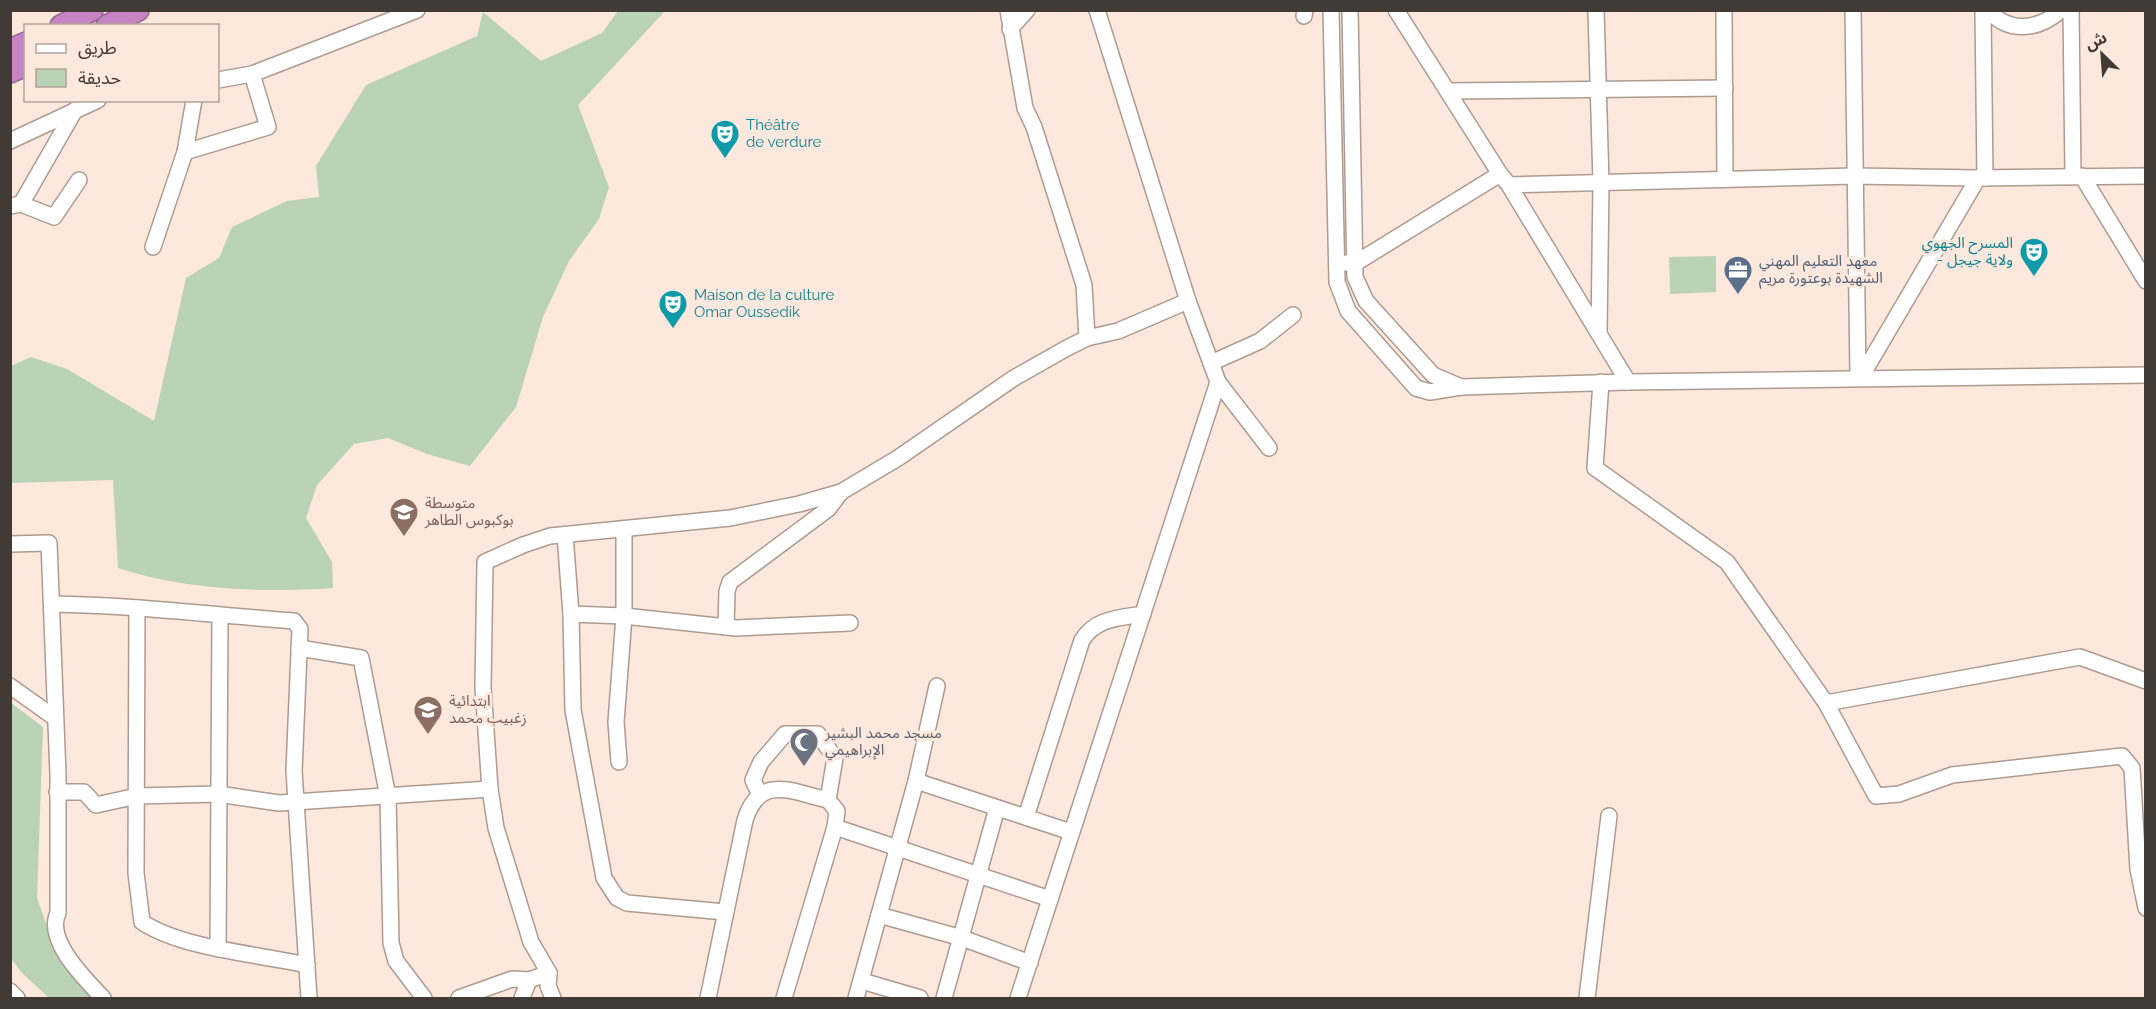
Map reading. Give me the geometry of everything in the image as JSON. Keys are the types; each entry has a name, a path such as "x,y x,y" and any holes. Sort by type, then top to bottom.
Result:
{"highway":[{"path":"65,24 92,10"},
{"path":"111,24 138,10"},
{"path":"10,50 24,44"},
{"path":"10,72 24,66"}],"street":[{"path":"219,80 252,74 417,10"},
{"path":"1008,10 1025,108 1034,127 1084,285 1087,338"},
{"path":"1010,29 1027,10"},
{"path":"1096,10 1188,301 1218,381 1269,448"},
{"path":"1331,10 1337,282 1348,311 1416,388 1430,392 1461,387 1601,382 2145,375"},
{"path":"1350,10 1355,277 1366,301 1433,375 1461,387"},
{"path":"1396,10 1504,179 1628,382"},
{"path":"1596,10 1601,183 1599,333"},
{"path":"1724,10 1725,179"},
{"path":"1853,10 1859,377"},
{"path":"1859,377 1982,178 1983,10"},
{"path":"1988,10 2003,23 2019,27 2036,26 2051,20 2061,10"},
{"path":"2071,10 2078,176 2145,281"},
{"path":"185,152 268,127 252,74"},
{"path":"1449,91 1725,88"},
{"path":"10,141 93,102"},
{"path":"153,247 185,152 194,102"},
{"path":"75,110 16,205 54,217 79,180"},
{"path":"1337,263 1354,264 1504,179 1601,183 1854,176 1982,178 2145,176"},
{"path":"553,999 548,986 549,973 531,942 497,837 490,789 483,687 485,561 531,542 565,535 730,518 799,504 841,492 898,458 1014,378 1087,338 1118,331 1188,301"},
{"path":"1211,363 1260,341 1293,315"},
{"path":"1018,999 1218,381"},
{"path":"1601,382 1596,468 1727,562 1826,703 1876,796 1899,794 1952,775 2122,756 2132,768 2138,869 2145,908"},
{"path":"726,627 727,591 730,582 828,509 841,492"},
{"path":"619,762 616,722 624,616 624,529"},
{"path":"565,535 571,614 573,710 604,878 617,898 627,903 725,912"},
{"path":"10,544 49,543 57,792 58,913 54,931 77,970 103,999"},
{"path":"52,604 137,608 294,621 302,635 299,648 294,761 309,999"},
{"path":"137,608 136,873 142,922 162,932 218,949 307,965"},
{"path":"571,614 624,616 726,627 850,623"},
{"path":"1026,817 1082,640 1089,629 1101,621 1143,614"},
{"path":"218,949 220,616"},
{"path":"299,648 361,658 388,797 391,943 396,961 424,999"},
{"path":"1826,703 2080,657 2145,681"},
{"path":"10,686 55,718"},
{"path":"856,999 916,781 937,686"},
{"path":"708,999 745,820 749,806 761,787 761,762 785,734 818,734 835,758 828,800"},
{"path":"916,781 1071,832"},
{"path":"761,787 828,800 837,811 835,827 784,999"},
{"path":"57,792 84,792 96,805 137,796 219,794 279,803 490,789"},
{"path":"944,999 980,876 997,808"},
{"path":"1587,999 1609,816"},
{"path":"835,827 1050,899"},
{"path":"879,915 962,938 1029,963"},
{"path":"459,999 512,979 529,980 549,973"},
{"path":"522,999 529,980"},
{"path":"862,981 920,999"},
{"path":"10,991 17,999"}],"green space":[{"path":"618,11 665,11 578,105 609,187 599,219 569,261 543,317 516,407 470,466 427,454 388,438 354,444 317,485 306,518 332,562 333,588 252,590 224,588 170,581 118,568 113,480 11,483 11,366 31,357 67,369 154,421 186,278 219,258 232,227 287,201 319,197 316,166 366,85 477,36 483,12 541,61 602,33"},
{"path":"1716,256 1716,292 1670,294 1669,257"},
{"path":"10,702 43,727 37,898 51,937 92,998 49,998 21,972 11,958"}],"place":[{"name":"Théâtre de verdure","path":"725,160"},
{"name":"المسرح الجهوي - ولاية جيجل","path":"2034,278"},
{"name":"معهد التعليم المهني الشهيدة بوعتورة مريم","path":"1738,296"},
{"name":"Maison de la culture Omar Oussedik","path":"673,330"},
{"name":"متوسطة بوكبوس الطاهر","path":"404,538"},
{"name":"ابتدائية زغبيب محمد","path":"428,736"},
{"name":"مسجد محمد البشير الإبراهيمي","path":"804,768"}]}
